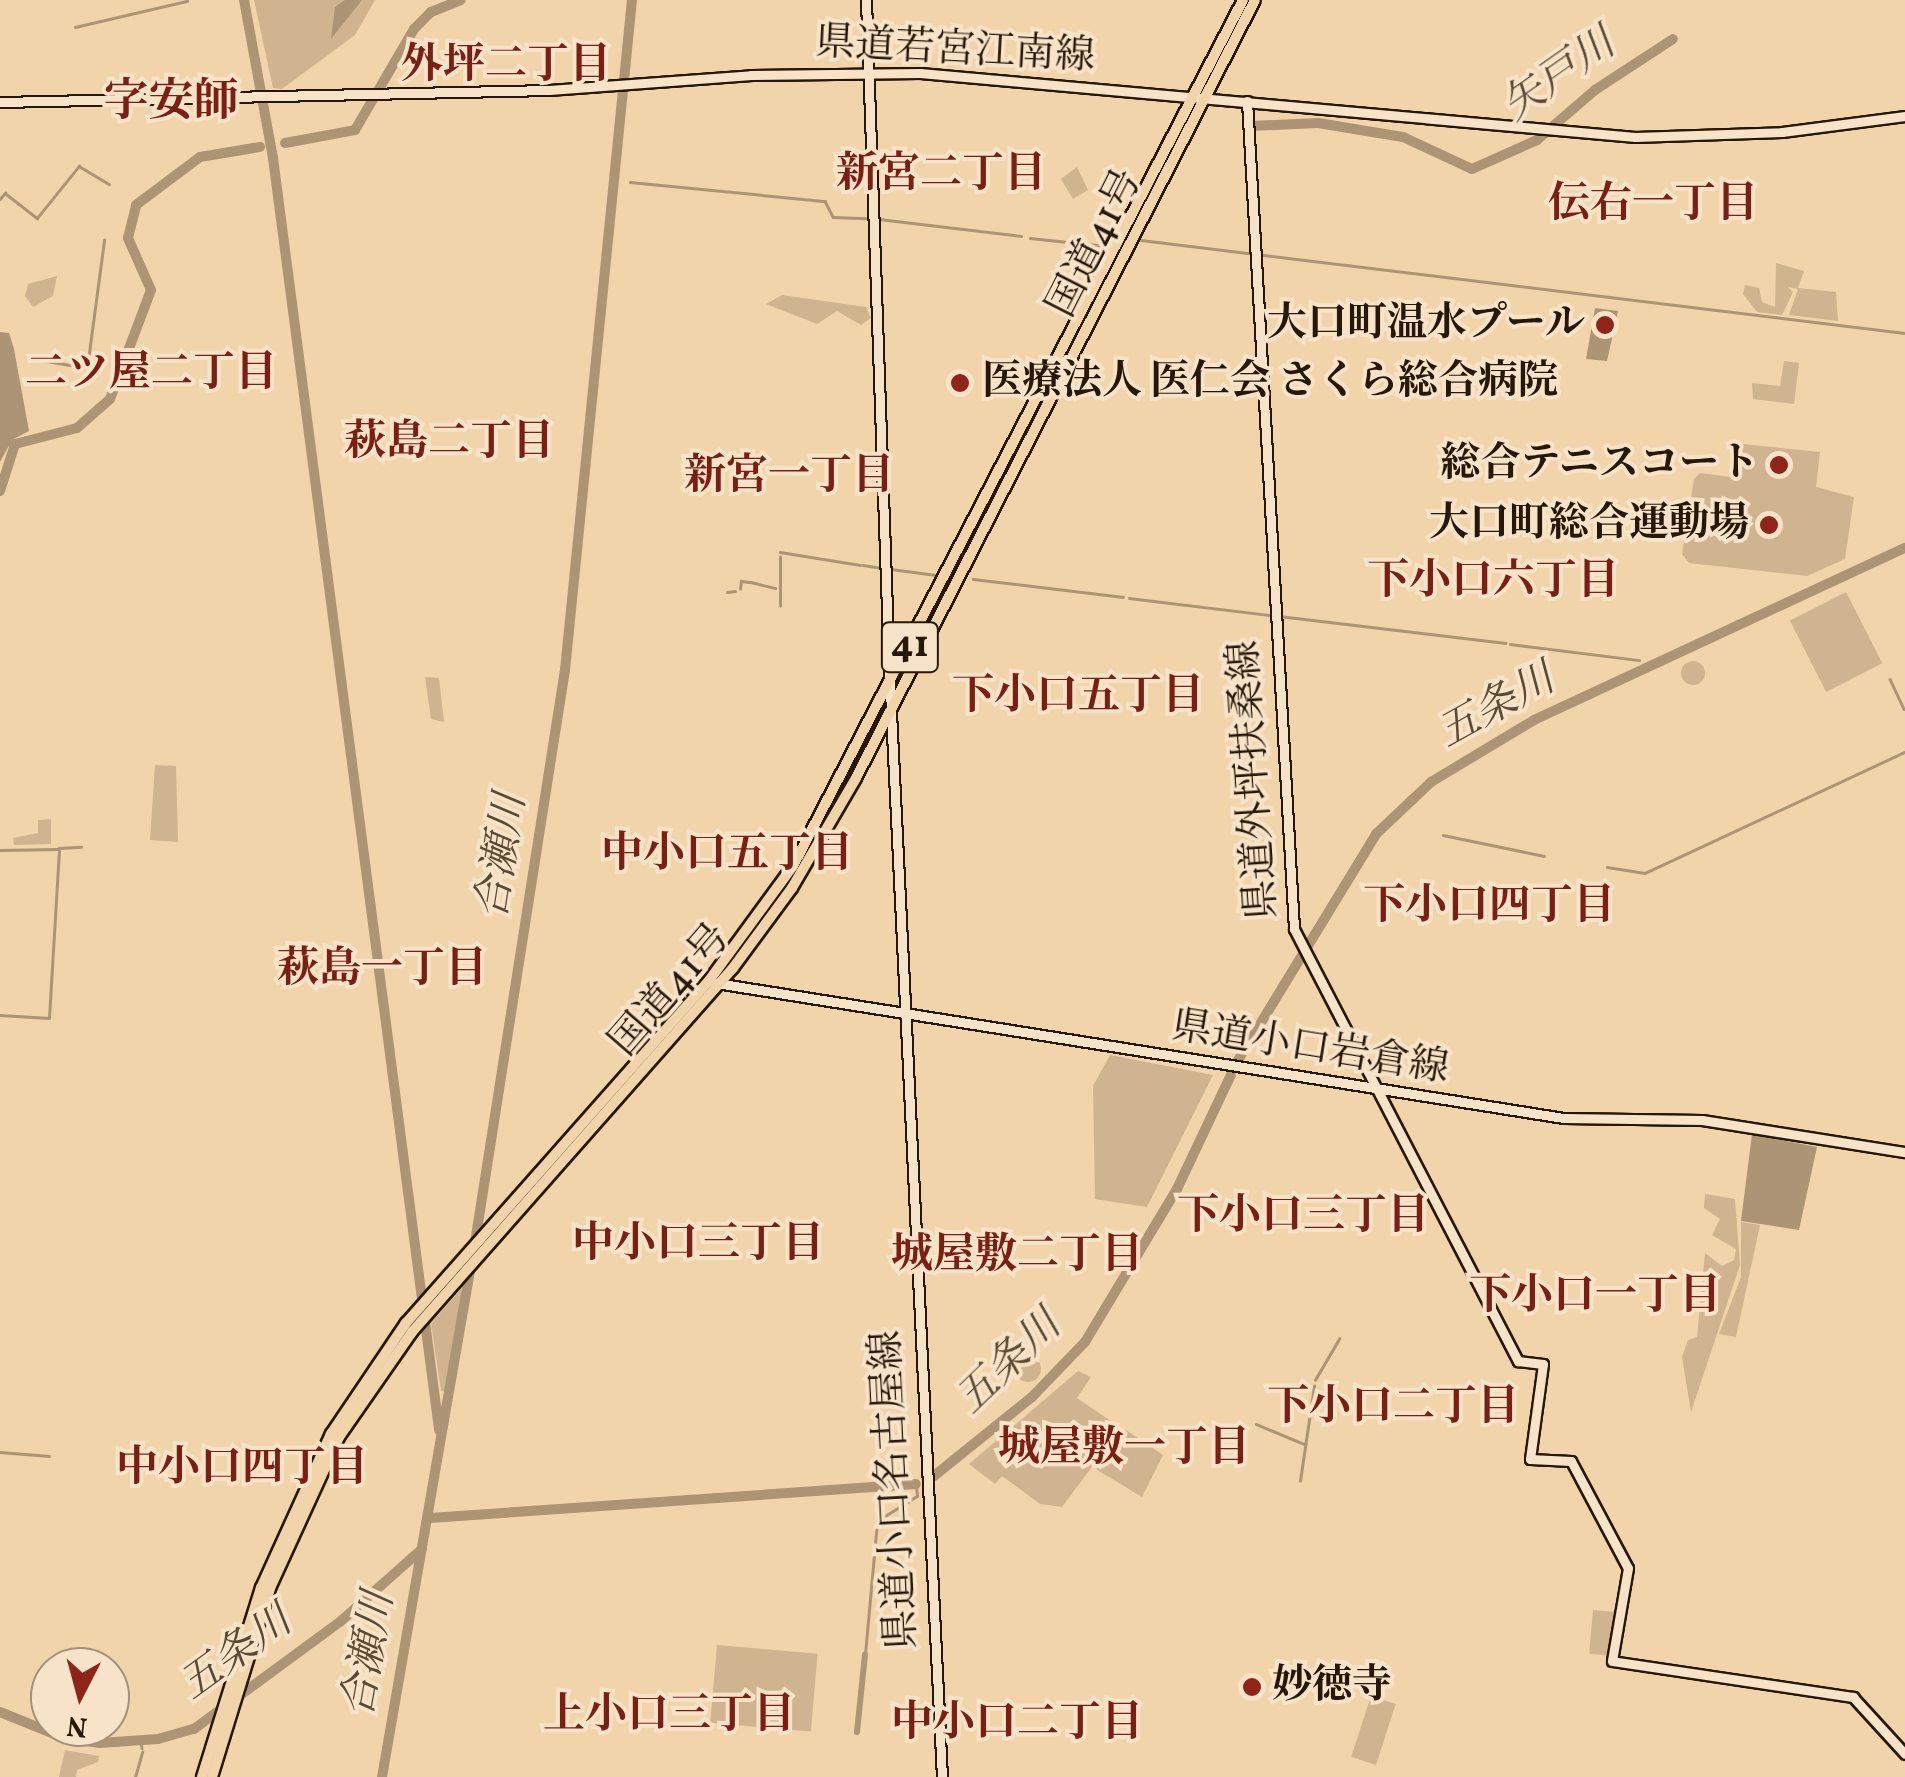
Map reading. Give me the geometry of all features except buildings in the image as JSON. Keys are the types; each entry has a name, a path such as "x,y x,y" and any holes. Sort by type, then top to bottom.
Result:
{"highway":[{"name":"国道41号","path":"423,1311 459,1276 714,983 799,876 891,708 1199,96 1242,0"},
{"name":"国道41号","path":"202,1777 309,1494 369,1389 462,1260 714,983 800,856 1199,96 1255,0"},
{"name":"国道41号","path":"212,1777 214,1753"}],"main road":[{"name":"県道小口名古屋線","path":"866,0 890,688 925,1489 942,1777"},
{"name":"県道若宮江南線","path":"0,102 613,87 869,73 1199,96 1568,132 1727,135 1905,116"},
{"name":"県道外坪扶桑線","path":"1247,101 1286,891 1301,945 1518,1362 1543,1364 1530,1459 1571,1462 1628,1568 1612,1661 1854,1697 1905,1754"},
{"name":"県道小口岩倉線","path":"714,983 1580,1120 1702,1120 1905,1152"}],"shaded area":[{"path":"254,0 375,0 355,35 282,89 273,88"},
{"path":"345,0 362,0 331,39 335,7"},
{"path":"1077,167 1088,190 1073,199 1061,179"},
{"path":"1776,263 1804,271 1798,288 1836,292 1838,321 1789,315 1798,289 1788,287 1793,292 1782,315 1757,312 1743,294 1745,285 1759,288 1762,302 1775,307"},
{"path":"57,276 53,296 33,307 25,296 28,284"},
{"path":"782,295 866,307 871,318 861,325 837,311 817,324 766,304"},
{"name":"大口町温水プール","path":"1595,308 1618,311 1607,361 1586,359"},
{"path":"0,332 9,333 14,349 29,431 12,440 0,462"},
{"path":"1784,361 1799,363 1794,404 1753,399 1752,383 1780,386"},
{"name":"大口町総合運動場","path":"1743,444 1820,452 1816,487 1854,497 1845,559 1807,576 1689,563 1682,554 1694,479 1700,473 1739,478"},
{"path":"1846,592 1882,663 1826,692 1790,621"},
{"path":"1693,661 1702,664 1702,682 1693,685 1684,682 1681,673 1684,664"},
{"path":"425,677 439,678 444,722 431,719"},
{"path":"155,765 176,766 178,842 150,840"},
{"path":"51,819 51,844 14,845 13,838 38,833 38,820"},
{"path":"1110,1055 1213,1075 1147,1207 1095,1199 1093,1086"},
{"path":"1752,1134 1817,1147 1799,1230 1741,1221"},
{"path":"1705,1194 1735,1199 1740,1265 1691,1412 1682,1357 1688,1340 1697,1337 1705,1253 1722,1266 1734,1260 1736,1249 1712,1235 1720,1219 1704,1208"},
{"path":"1741,1222 1760,1225 1736,1337 1719,1334 1741,1277"},
{"path":"462,1288 446,1392 441,1391 431,1323"},
{"path":"1028,1356 1037,1360 1041,1369 1037,1378 1028,1382 1019,1378 1015,1369 1019,1360"},
{"path":"1078,1371 1091,1377 1077,1398 1121,1428 1062,1507 1040,1504 1002,1476 995,1484 969,1464"},
{"path":"1126,1430 1163,1455 1142,1497 1096,1469"},
{"path":"1593,1610 1617,1612 1613,1656 1589,1654"},
{"path":"717,1645 818,1654 811,1732 710,1723"},
{"path":"1371,1696 1396,1704 1376,1765 1351,1757"},
{"path":"65,1750 99,1756 98,1762 77,1770 76,1777 59,1777"}],"waterway":[{"path":"244,0 273,158 439,1430"},
{"path":"285,143 355,130 414,29 431,12 461,0"},
{"name":"合瀬川","path":"474,1249 565,670 632,0"},
{"path":"75,27 187,1"},
{"name":"矢戸川","path":"1251,126 1318,123 1403,137 1472,169 1537,140 1595,90 1673,39"},
{"path":"0,491 15,444 77,428 110,399 151,290 128,238 136,205 200,157 260,147"},
{"path":"0,199 5,193 37,218 79,166 109,184"},
{"path":"630,182 825,201 833,217 866,218"},
{"path":"879,219 1021,236"},
{"path":"1030,238 1106,246"},
{"path":"35,359 87,368 104,240"},
{"path":"1141,240 1905,333"},
{"path":"0,446 19,441"},
{"name":"五条川","path":"1237,1062 1376,834 1431,782 1534,720 1905,548"},
{"path":"780,552 860,565"},
{"path":"780,557 780,606"},
{"path":"863,565 881,568"},
{"path":"891,569 936,575"},
{"path":"973,579 1123,597"},
{"path":"740,589 741,581 749,582"},
{"path":"751,582 775,588"},
{"path":"727,592 735,591"},
{"path":"1129,598 1270,615"},
{"path":"1279,616 1505,643"},
{"path":"1510,644 1639,660"},
{"path":"1890,679 1904,709"},
{"path":"1607,867 1645,873 1905,752"},
{"path":"1443,835 1544,856"},
{"path":"0,1015 49,1018 59,848 81,847"},
{"path":"0,850 58,849"},
{"name":"五条川","path":"934,1476 1032,1397 1085,1342 1177,1189 1231,1075"},
{"name":"合瀬川","path":"382,1777 471,1265"},
{"path":"1315,1380 1339,1339"},
{"path":"1300,1481 1314,1386"},
{"path":"1256,1424 1304,1444"},
{"path":"0,1452 49,1456"},
{"path":"865,1654 877,1521 917,1496 916,1484"},
{"name":"五条川","path":"430,1518 916,1484"},
{"name":"五条川","path":"0,1712 62,1737 100,1743 158,1739 194,1729 341,1621 422,1549"},
{"path":"857,1732 865,1654"},
{"path":"141,1741 142,1748"},
{"path":"135,1777 142,1752"}],"place":[{"name":"大口町温水プール","path":"1605,325"},
{"name":"医療法人 医仁会 さくら総合病院","path":"960,383"},
{"name":"総合テニスコート","path":"1779,465"},
{"name":"大口町総合運動場","path":"1769,525"},
{"name":"妙徳寺","path":"1252,1687"}],"district":[{"name":"外坪二丁目","path":"506,67"},
{"name":"字安師","path":"171,104"},
{"name":"新宮二丁目","path":"941,176"},
{"name":"伝右一丁目","path":"1653,206"},
{"name":"二ツ屋二丁目","path":"151,375"},
{"name":"萩島二丁目","path":"449,444"},
{"name":"新宮一丁目","path":"789,478"},
{"name":"下小口六丁目","path":"1493,583"},
{"name":"下小口五丁目","path":"1078,698"},
{"name":"中小口五丁目","path":"727,856"},
{"name":"下小口四丁目","path":"1489,908"},
{"name":"萩島一丁目","path":"382,971"},
{"name":"下小口三丁目","path":"1303,1218"},
{"name":"中小口三丁目","path":"698,1246"},
{"name":"城屋敷二丁目","path":"1017,1257"},
{"name":"下小口一丁目","path":"1595,1298"},
{"name":"下小口二丁目","path":"1393,1409"},
{"name":"城屋敷一丁目","path":"1124,1450"},
{"name":"中小口四丁目","path":"242,1470"},
{"name":"上小口三丁目","path":"669,1717"},
{"name":"中小口二丁目","path":"1017,1725"}]}
